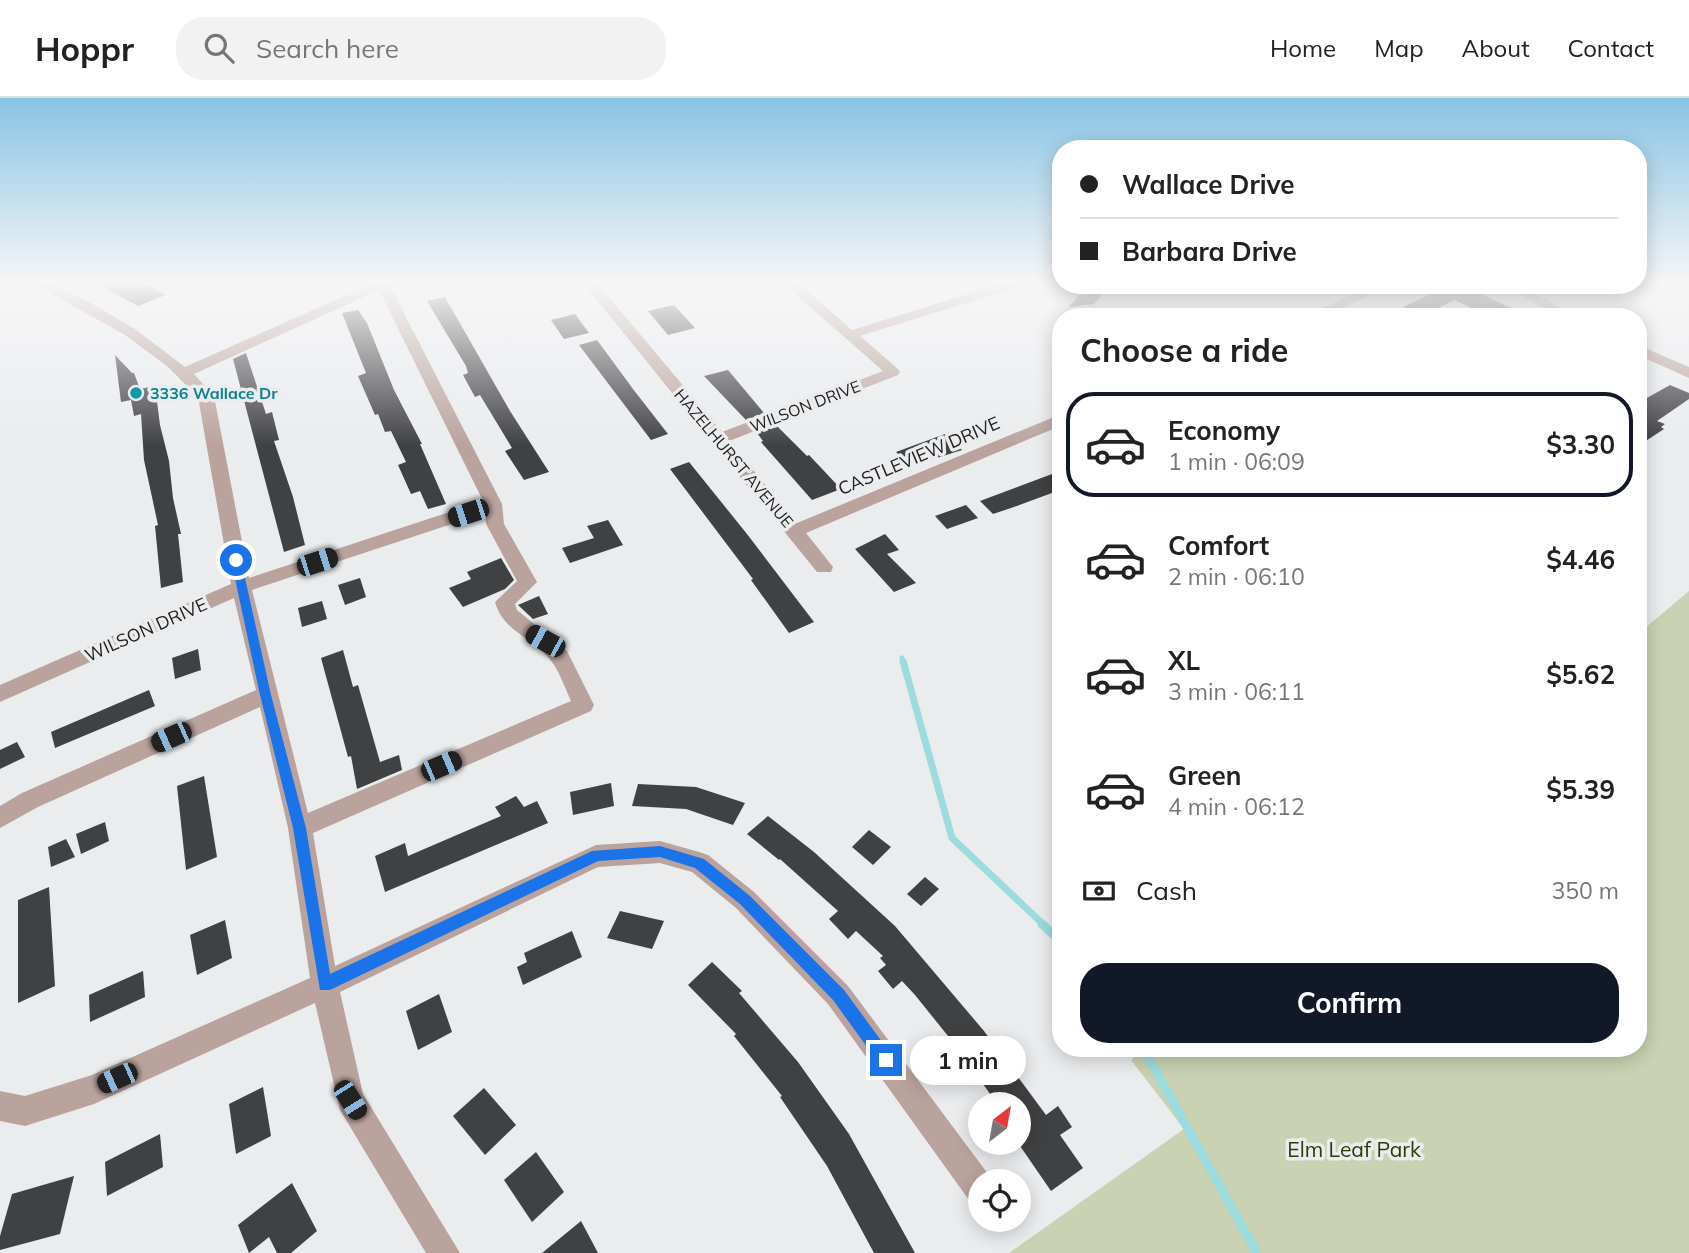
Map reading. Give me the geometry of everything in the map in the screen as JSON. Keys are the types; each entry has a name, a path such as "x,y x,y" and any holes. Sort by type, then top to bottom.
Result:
{"street":[{"path":"139,338 186,372 206,396 241,587 265,695 300,828 325,985 350,1100 444,1253"},
{"path":"186,372 262,338"},
{"path":"300,828 583,705 560,655 545,641 524,629 506,611 505,601 527,582 495,524 493,504 409,338"},
{"name":"HAZELHURST AVENUE","path":"635,338 824,567"},
{"name":"WILSON DRIVE","path":"717,440 893,372 853,338"},
{"path":"1647,353 1689,373"},
{"path":"1647,364 1657,358"},
{"name":"CASTLEVIEW DRIVE","path":"794,531 1052,424"},
{"name":"WILSON DRIVE","path":"0,694 241,587 493,504"},
{"path":"0,818 30,800 265,695"},
{"path":"0,1106 25,1111 94,1089 325,985 596,856 660,852 699,863 745,900 838,995 968,1173"}],"green space":[{"name":"Elm Leaf Park","path":"1689,591 1689,1253 1009,1253 1184,1129 1131,1060 1134,1057 1647,1057 1647,626"}],"building":[{"path":"352,338 373,338 394,390 422,444 446,504 428,509 420,491 411,494 398,465 406,462 391,431 385,432 378,414 375,415 358,376 366,373"},
{"path":"449,338 468,338 549,472 524,480 505,451 512,448 480,395 475,397 463,375 468,373"},
{"path":"597,340 668,434 651,440 579,345"},
{"path":"246,353 266,414 272,412 279,440 274,441 293,497 305,545 284,552 233,359"},
{"path":"115,355 134,373 140,389 155,386 181,534 178,534 183,582 161,588 155,526 158,525 144,460 141,414 134,416 131,400 121,402"},
{"path":"728,370 764,413 746,420 704,376"},
{"path":"1670,385 1689,393 1689,399 1657,421 1665,424 1661,427 1664,429 1647,440 1647,398"},
{"path":"776,425 841,489 812,500 761,442 763,441 757,433"},
{"path":"945,434 962,450 911,466 896,452"},
{"path":"689,462 814,622 789,633 751,580 753,579 670,469"},
{"path":"1052,474 1052,493 993,514 980,501"},
{"path":"966,505 978,518 947,529 935,516"},
{"path":"608,520 623,545 570,563 562,548 594,538 587,526"},
{"path":"885,534 899,550 887,554 916,583 894,592 855,549"},
{"path":"501,558 514,580 505,589 463,607 449,588 471,579 467,572"},
{"path":"360,578 366,597 345,605 338,585"},
{"path":"539,596 548,614 533,619 518,605"},
{"path":"322,601 327,619 302,627 298,608"},
{"path":"198,649 201,670 175,679 172,658"},
{"path":"343,650 353,687 358,685 380,762 399,755 402,770 357,789 351,756 348,757 321,658"},
{"path":"149,690 155,706 55,748 51,732"},
{"path":"17,742 25,757 0,769 0,750"},
{"path":"204,776 217,857 186,870 177,786"},
{"path":"611,783 614,806 573,815 570,792"},
{"path":"638,784 696,787 745,803 733,825 686,809 632,806"},
{"path":"516,796 524,807 537,801 548,823 385,892 375,856 405,843 408,856 501,816 495,807"},
{"path":"768,816 814,852 895,926 984,1031 1029,1092 989,1092 973,1067 915,995 902,981 893,989 878,971 886,965 880,958 883,956 856,931 848,939 829,919 838,911 780,859 747,834"},
{"path":"105,822 109,841 81,854 76,834"},
{"path":"869,830 891,847 873,865 852,847"},
{"path":"66,839 75,857 51,867 48,847"},
{"path":"925,877 939,889 921,906 907,894"},
{"path":"49,887 55,986 18,1003 18,900"},
{"path":"620,911 664,921 652,949 607,938"},
{"path":"225,920 232,958 197,975 190,935"},
{"path":"572,931 582,957 523,985 517,967 527,962 524,953"},
{"path":"712,962 742,991 739,993 798,1062 849,1134 915,1253 874,1253 827,1166 780,1097 782,1096 734,1036 736,1034 688,985"},
{"path":"143,971 145,997 90,1022 89,995"},
{"path":"439,994 452,1032 418,1050 406,1011"},
{"path":"263,1087 271,1136 236,1154 229,1104"},
{"path":"484,1088 516,1125 485,1155 453,1116"},
{"path":"1031,1095 1046,1115 1058,1106 1072,1127 1060,1135 1083,1168 1051,1191 1026,1155 1031,1155"},
{"path":"160,1134 163,1167 107,1196 105,1162"},
{"path":"536,1152 564,1192 532,1222 504,1180"},
{"path":"74,1176 60,1234 0,1250 0,1236 12,1194"},
{"path":"292,1183 317,1231 291,1253 277,1253 269,1237 249,1253 238,1225"},
{"path":"581,1221 598,1253 542,1253"}],"waterway":[{"path":"902,658 903,663"},
{"path":"903,661 952,838 1044,925"},
{"path":"1042,924 1052,933"},
{"path":"1148,1057 1257,1253"}],"place":[{"name":"3336 Wallace Dr","path":"136,393"}],"route":[{"path":"236,560 265,695 300,828 325,985 596,856 660,852 699,863 745,900 838,995 886,1060"}]}
